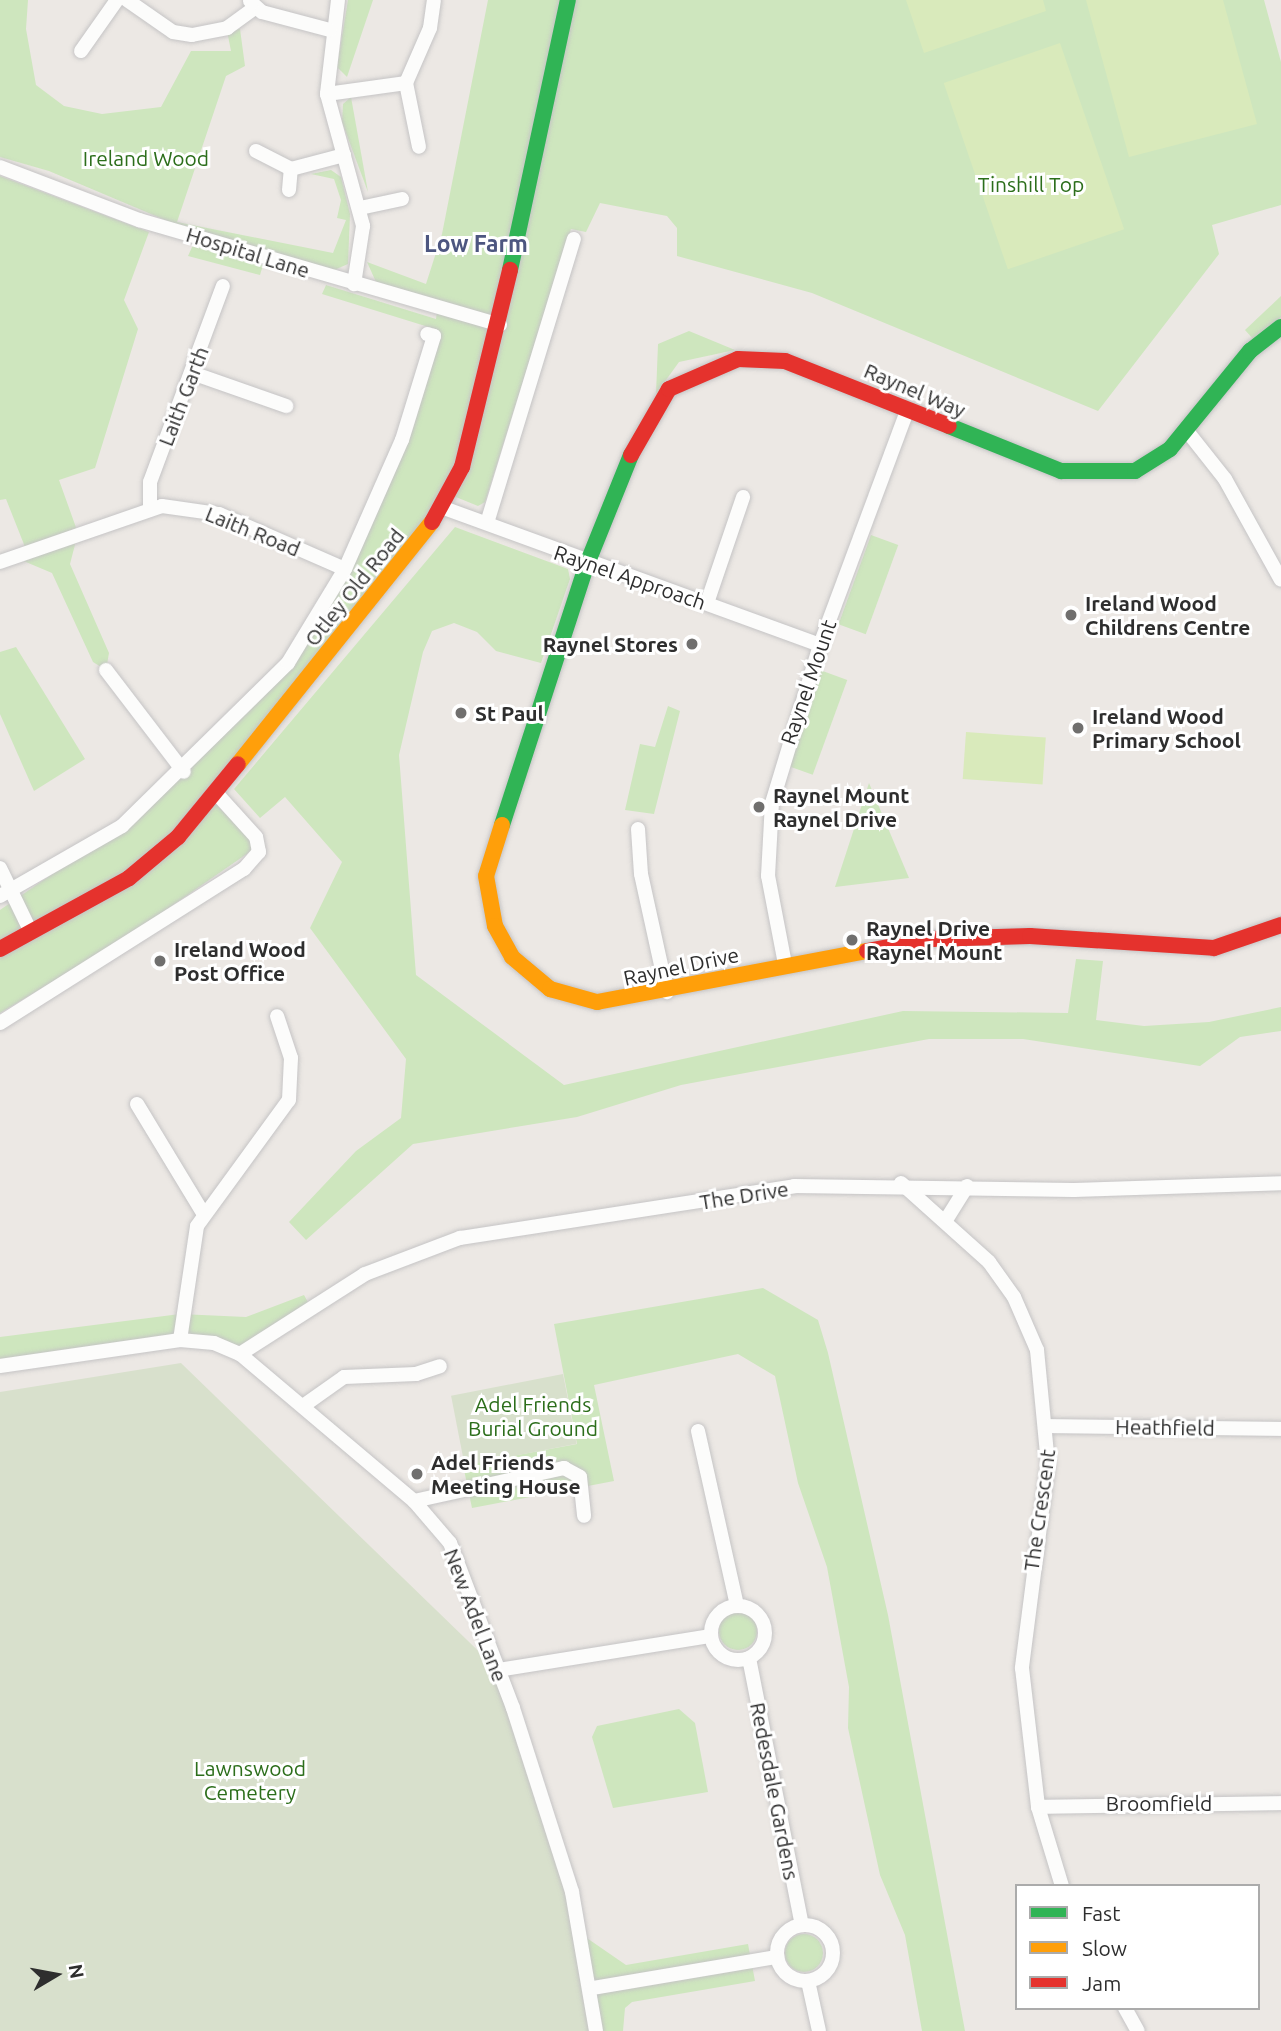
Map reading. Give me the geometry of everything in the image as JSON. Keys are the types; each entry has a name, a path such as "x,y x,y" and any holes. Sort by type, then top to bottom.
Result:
{"street":[{"path":"81,51 117,0"},
{"path":"127,0 173,32 192,35 227,28 252,4 330,30"},
{"path":"338,0 330,30 327,94 360,208 363,238 354,284"},
{"path":"419,147 406,83 430,28 434,0"},
{"name":"Otley Old Road","path":"0,950 129,878 217,794 412,553 441,507 462,467 500,325 568,0"},
{"path":"327,94 406,83"},
{"path":"256,151 291,169 344,155"},
{"name":"Hospital Lane","path":"0,167 139,220 500,325"},
{"path":"289,190 291,169"},
{"path":"360,208 402,200"},
{"path":"487,523 574,239"},
{"name":"Laith Garth","path":"150,507 150,482 223,286"},
{"name":"Raynel Way","path":"587,564 642,428 669,389 692,374 738,359 785,361 1083,476 1135,471 1187,431 1250,351 1281,327"},
{"name":"Otley Old Road","path":"5,892 122,826 184,772 288,663 345,569 402,440 434,336 427,334"},
{"path":"192,373 286,406"},
{"name":"Raynel Mount","path":"785,964 768,876 768,836 782,758 820,645 908,410"},
{"path":"1187,431 1225,479 1281,580"},
{"path":"707,603 743,497"},
{"name":"Laith Road","path":"0,562 150,507 219,514 345,569"},
{"name":"Raynel Approach","path":"441,507 587,564 707,603 820,645"},
{"name":"Raynel Drive","path":"587,564 489,852 487,899 512,957 550,989 597,1002 667,992 785,964 976,936 1214,948 1281,925"},
{"path":"106,670 184,772"},
{"path":"0,1023 244,869 260,852 256,837 217,794"},
{"path":"638,829 641,874 667,992"},
{"path":"0,868 5,892 31,932"},
{"path":"180,1340 188,1254 203,1213 276,1126 289,1100 291,1058 276,1016"},
{"path":"137,1104 203,1213"},
{"name":"The Drive","path":"240,1354 365,1274 460,1238 794,1186 901,1183 1074,1190 1281,1183"},
{"name":"The Crescent","path":"901,1183 946,1220 1014,1297 1037,1350 1049,1426 1022,1668 1038,1807 1061,1884"},
{"path":"946,1220 967,1186"},
{"name":"New Adel Lane","path":"0,1366 180,1340 240,1354 414,1501 450,1543 498,1670 572,1892 593,1988 596,2031"},
{"path":"303,1406 344,1377 416,1374 440,1366"},
{"name":"Heathfield","path":"1049,1426 1281,1429"},
{"path":"698,1431 737,1605"},
{"path":"414,1501 564,1468 580,1477 584,1516"},
{"path":"737,1605 757,1612 766,1630 761,1648 749,1658 720,1653 710,1636 718,1614 737,1605"},
{"path":"498,1670 710,1636"},
{"name":"Redesdale Gardens","path":"749,1658 802,1924"},
{"name":"Broomfield","path":"1038,1807 1281,1803"},
{"path":"802,1924 822,1930 833,1954 826,1971 808,1981 790,1977 777,1957 787,1931 802,1924"},
{"path":"593,1988 777,1957"},
{"path":"808,1981 819,2031"},
{"path":"1126,2010 1138,2031"}],"green space":[{"name":"Ireland Wood","path":"0,0 28,0 26,29 36,85 64,106 102,114 161,107 191,51 231,51 227,31 240,29 245,66 226,76 177,222 333,253 346,220 337,218 341,200 334,179 311,174 331,170 341,177 350,214 348,264 332,271 177,225 49,171 0,157"},
{"path":"348,0 373,0 347,77 337,67"},
{"name":"Tinshill Top","path":"488,0 1264,0 1281,62 1281,205 1212,225 1219,254 1098,411 812,293 677,256 677,228 667,216 600,203 586,232 571,229 485,502 478,506 441,491 417,531 205,793 251,840 251,851 124,939 0,1013 0,910 122,826 288,663 345,569 402,440 435,329 322,294 326,285 436,319 438,302 376,282 367,262 426,284 442,234"},
{"path":"906,0 1043,0 1046,11 924,53"},
{"path":"1086,0 1223,0 1257,124 1129,157"},
{"path":"1060,43 1124,229 1008,269 944,83"},
{"path":"351,97 368,192 342,122 343,104"},
{"path":"0,176 149,232 124,300 138,329 95,468 59,480 78,533 70,564 109,653 106,670 93,662 52,573 14,557 27,552 6,499 0,500"},
{"path":"193,245 263,265 260,275 188,256"},
{"path":"1281,296 1281,317 1254,340 1245,330"},
{"path":"689,331 735,350 679,362 656,394 658,344"},
{"path":"455,527 568,569 570,579 541,663 496,651 477,632 454,623 432,631 423,652 399,755 416,975 564,1085 903,1011 1068,1013 1076,959 1103,961 1096,1020 1144,1026 1209,1022 1281,1007 1281,1031 1240,1037 1200,1066 1023,1039 929,1039 681,1085 577,1117 413,1144 306,1240 289,1222 356,1151 401,1118 406,1059 310,928 342,862 285,797 260,818 234,789"},
{"path":"871,535 898,545 866,634 839,624"},
{"path":"16,647 85,759 34,791 0,714 0,652"},
{"path":"820,670 847,680 813,775 785,765"},
{"path":"668,706 680,711 654,814 625,810 640,744 655,747"},
{"path":"966,732 1046,738 1043,784 963,779"},
{"path":"869,783 909,878 835,887"},
{"path":"763,1288 818,1320 828,1353 888,1615 965,2031 922,2031 905,1935 880,1875 848,1728 849,1687 827,1567 798,1483 775,1376 738,1354 594,1385 614,1481 472,1508 463,1465 577,1444 554,1324"},
{"path":"304,1295 310,1306 240,1354 214,1343 0,1366 0,1337 180,1314 246,1317"},
{"name":"Lawnswood Cemetery","path":"181,1363 498,1670 572,1892 596,2031 0,2031 0,1392"},
{"name":"Adel Friends Burial Ground","path":"563,1374 577,1444 465,1465 451,1396"},
{"path":"738,1612 751,1618 757,1631 751,1644 738,1650 725,1644 719,1631 725,1618"},
{"path":"679,1709 695,1723 708,1792 613,1808 592,1737 597,1726"},
{"path":"581,1934 626,1965 748,1944 755,1981 632,2002 625,2008 623,2031 596,2031"},
{"path":"804,1934 818,1939 823,1953 818,1967 804,1972 790,1967 785,1953 790,1939"}],"traffic: fast":[{"path":"510,270 568,0"},
{"path":"949,426 1061,471 1135,471 1170,449 1250,351 1281,327"},
{"path":"502,825 587,564 631,455"}],"traffic: slow":[{"path":"238,764 432,522"},
{"path":"502,825 486,876 495,926 512,957 550,989 597,1002 867,951"}],"traffic: jam":[{"path":"432,522 462,467 510,270"},
{"path":"631,455 669,389 738,359 785,361 949,426"},
{"path":"0,949 129,878 178,837 238,764"},
{"path":"867,951 932,939 1030,936 1214,948 1281,925"}],"place":[{"name":"Ireland Wood Childrens Centre","path":"1071,615"},
{"name":"Raynel Stores","path":"692,644"},
{"name":"St Paul","path":"461,713"},
{"name":"Ireland Wood Primary School","path":"1078,728"},
{"name":"Raynel Mount Raynel Drive","path":"759,807"},
{"name":"Raynel Drive Raynel Mount","path":"852,940"},
{"name":"Ireland Wood Post Office","path":"160,961"},
{"name":"Adel Friends Meeting House","path":"417,1474"}],"district":[{"name":"Low Farm","path":"476,244"}]}
